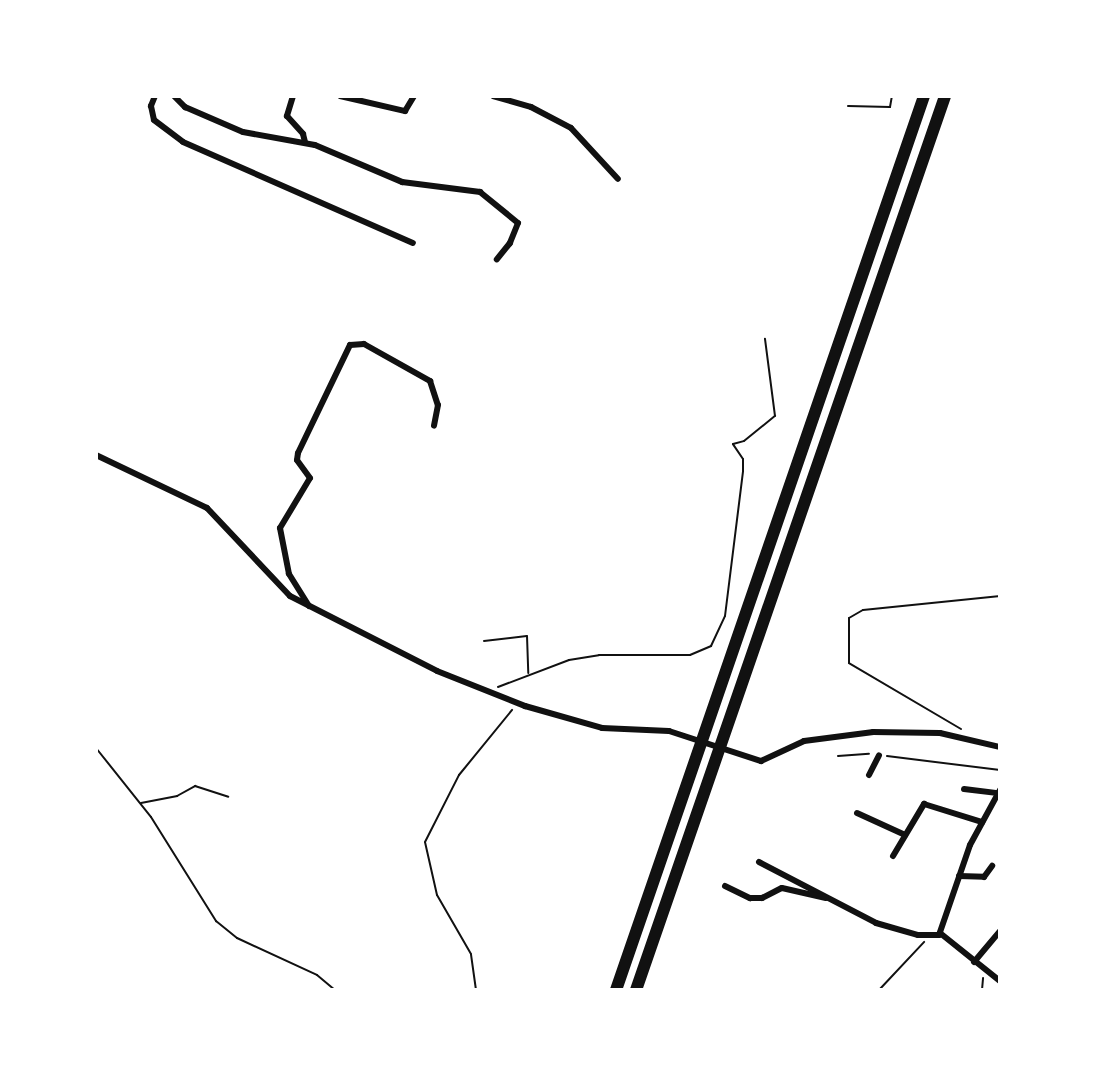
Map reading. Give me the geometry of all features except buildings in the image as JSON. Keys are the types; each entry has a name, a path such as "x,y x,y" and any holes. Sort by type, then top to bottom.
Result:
{"highway":[{"path":"615,990 924,96"},
{"path":"636,990 945,96"}],"street":[{"path":"155,96 151,106 154,120 183,142 413,243"},
{"path":"174,96 185,107 239,131 305,142 402,182 480,192 518,223 510,243 497,259"},
{"path":"292,96 287,116 303,134 305,142"},
{"path":"340,96 405,111 414,96"},
{"path":"493,96 531,107 571,128 618,179"},
{"path":"309,607 289,574 280,528 310,478 297,460 298,453 350,345 364,344 430,381 438,405 434,426"},
{"path":"96,455 207,508 290,597 487,692 518,703 602,729 676,733 760,761 804,741 873,732 928,732 1000,747"},
{"path":"870,775 879,755"},
{"path":"940,933 959,876 981,822 999,792 964,789"},
{"path":"893,856 924,804 981,822"},
{"path":"857,813 905,835"},
{"path":"759,862 876,923 930,936 940,933"},
{"path":"959,876 984,877 992,866"},
{"path":"725,886 750,898 762,898 782,888 829,898"},
{"path":"974,962 1000,931"},
{"path":"940,933 984,971 1000,981"}],"path":[{"path":"848,106 890,107 892,96"},
{"path":"487,692 549,665 599,655 696,654 711,646 725,616 743,471 743,459 733,444 744,441 775,416 765,339"},
{"path":"965,738 964,732 939,713 849,663 849,618 863,610 1000,596"},
{"path":"484,641 527,636 528,673"},
{"path":"477,990 471,954 437,895 424,842 459,775 518,703"},
{"path":"96,748 141,803 216,921 237,938 317,975 335,990"},
{"path":"838,756 879,755 1000,770"},
{"path":"141,803 177,796 195,786 228,798"},
{"path":"879,990 930,936"},
{"path":"981,990 984,971"}]}
